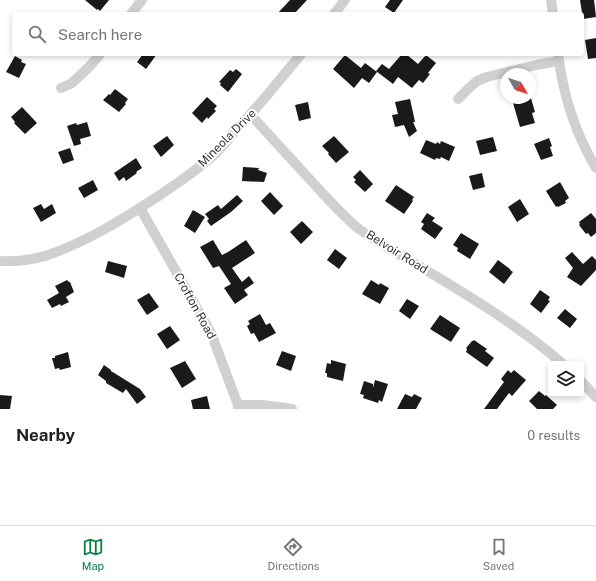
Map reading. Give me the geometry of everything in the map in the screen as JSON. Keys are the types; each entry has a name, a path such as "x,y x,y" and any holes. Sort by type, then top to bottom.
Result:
{"street":[{"path":"133,12 142,0"},
{"path":"336,12 345,0"},
{"path":"551,0 553,12"},
{"path":"61,88 72,83 98,56"},
{"name":"Mineola Drive","path":"0,262 27,260 45,256 96,234 140,208 199,168 251,115 299,56"},
{"path":"458,100 467,90 487,76 536,65 558,58 568,106 577,132 596,168"},
{"name":"Belvoir Road","path":"251,115 342,213 359,228 379,242 515,325 559,361"},
{"name":"Crofton Road","path":"140,208 211,333 238,407"},
{"path":"584,384 596,397"},
{"path":"238,407 263,405 292,409"}],"building":[{"path":"85,0 109,0 100,11"},
{"path":"290,0 307,0 296,12 279,12"},
{"path":"390,0 403,0 395,12 385,7"},
{"path":"580,0 594,0 596,17 584,19 584,12 582,12"},
{"path":"596,38 596,58 588,59 585,40"},
{"path":"15,56 22,60 21,62 26,64 19,78 6,72"},
{"path":"142,56 156,56 146,69 137,62"},
{"path":"344,56 346,56 361,68 365,63 377,72 369,83 362,78 354,88 333,69"},
{"path":"400,56 408,56 418,64 425,56 427,56 436,63 428,73 430,74 423,83 419,80 412,88 398,77 393,84 376,71 382,64 389,69"},
{"path":"236,69 242,74 228,92 220,85 221,83 219,82 230,70 233,72"},
{"path":"115,89 128,99 125,103 126,104 119,112 103,100"},
{"path":"207,97 217,106 214,109 216,111 208,119 207,117 202,123 192,113"},
{"path":"410,99 415,122 413,122 417,131 409,137 404,125 395,127 392,115 398,114 395,102"},
{"path":"308,102 311,118 299,121 295,105"},
{"path":"513,104 533,104 535,112 532,113 535,123 520,127"},
{"path":"22,107 37,123 25,134 14,123 15,122 11,117"},
{"path":"87,122 91,136 80,139 81,144 74,146 67,126"},
{"path":"167,136 174,145 161,157 153,146"},
{"path":"334,136 349,152 336,163 322,146"},
{"path":"493,137 497,151 480,155 476,141"},
{"path":"549,138 553,156 541,160 534,144"},
{"path":"426,140 436,144 437,142 440,144 441,141 455,147 449,161 441,157 440,159 436,158 435,160 420,153"},
{"path":"70,148 74,160 63,164 58,152"},
{"path":"136,158 142,168 126,181 124,177 119,181 114,173"},
{"path":"243,167 259,168 258,170 267,173 264,182 242,181"},
{"path":"360,170 373,184 365,192 354,182 356,180 353,177"},
{"path":"482,173 485,187 473,190 469,176"},
{"path":"93,180 98,190 84,198 78,188"},
{"path":"560,182 569,198 565,201 566,203 556,207 546,191"},
{"path":"396,185 414,197 404,214 385,201"},
{"path":"270,192 283,206 274,215 261,201"},
{"path":"237,195 243,201 231,212 211,226 207,221 209,219 205,214 218,205 221,209"},
{"path":"520,199 529,214 517,222 508,207"},
{"path":"41,204 44,209 52,204 56,213 41,222 33,208"},
{"path":"193,210 205,217 195,233 184,226"},
{"path":"427,213 435,218 432,221 443,228 435,239 421,229 424,224 421,222"},
{"path":"591,213 596,219 596,233 591,237 588,233 586,234 579,225 579,222"},
{"path":"302,221 313,232 301,244 290,232"},
{"path":"461,233 479,244 470,259 457,251 458,248 453,245"},
{"path":"213,240 222,255 246,240 255,253 232,268 242,282 249,276 254,283 244,290 248,295 235,304 224,288 231,284 219,266 213,268 200,247"},
{"path":"335,249 347,258 339,269 327,260"},
{"path":"572,252 583,264 592,256 596,260 596,270 581,286 567,277 573,268 565,258"},
{"path":"498,260 513,272 504,284 489,272"},
{"path":"108,261 127,266 124,278 105,272"},
{"path":"67,280 70,282 74,292 66,297 69,302 52,308 47,300 59,293 55,286"},
{"path":"371,280 379,285 380,283 389,288 380,304 362,294"},
{"path":"540,290 550,297 548,300 550,301 541,313 530,304"},
{"path":"149,293 159,307 147,315 137,300"},
{"path":"407,299 419,306 410,319 399,311"},
{"path":"565,309 577,319 570,328 557,318"},
{"path":"260,314 266,325 270,323 276,333 259,342 254,333 251,334 247,326 250,324 248,321"},
{"path":"440,315 460,328 451,342 430,329"},
{"path":"170,326 180,340 167,349 157,334"},
{"path":"474,340 487,349 485,351 494,358 487,367 466,352 466,348"},
{"path":"282,351 296,356 291,371 276,365"},
{"path":"68,352 71,367 60,370 59,368 55,369 52,358"},
{"path":"331,360 346,364 343,381 327,377 327,373 325,373 327,363 331,364"},
{"path":"185,361 196,379 182,388 170,368"},
{"path":"104,365 140,389 146,397 137,404 126,389 123,393 106,383 106,381 98,375"},
{"path":"508,370 511,373 514,370 526,380 512,396 509,393 497,409 484,409 504,382 501,379"},
{"path":"375,380 388,384 382,402 379,400 378,403 363,398 364,395 360,394 364,381 373,384 373,388"},
{"path":"539,391 557,405 553,409 537,409 529,401"},
{"path":"405,394 412,397 414,394 422,398 416,409 397,409"},
{"path":"0,395 12,396 10,409 0,409"},
{"path":"207,396 210,409 193,409 191,400"}]}
